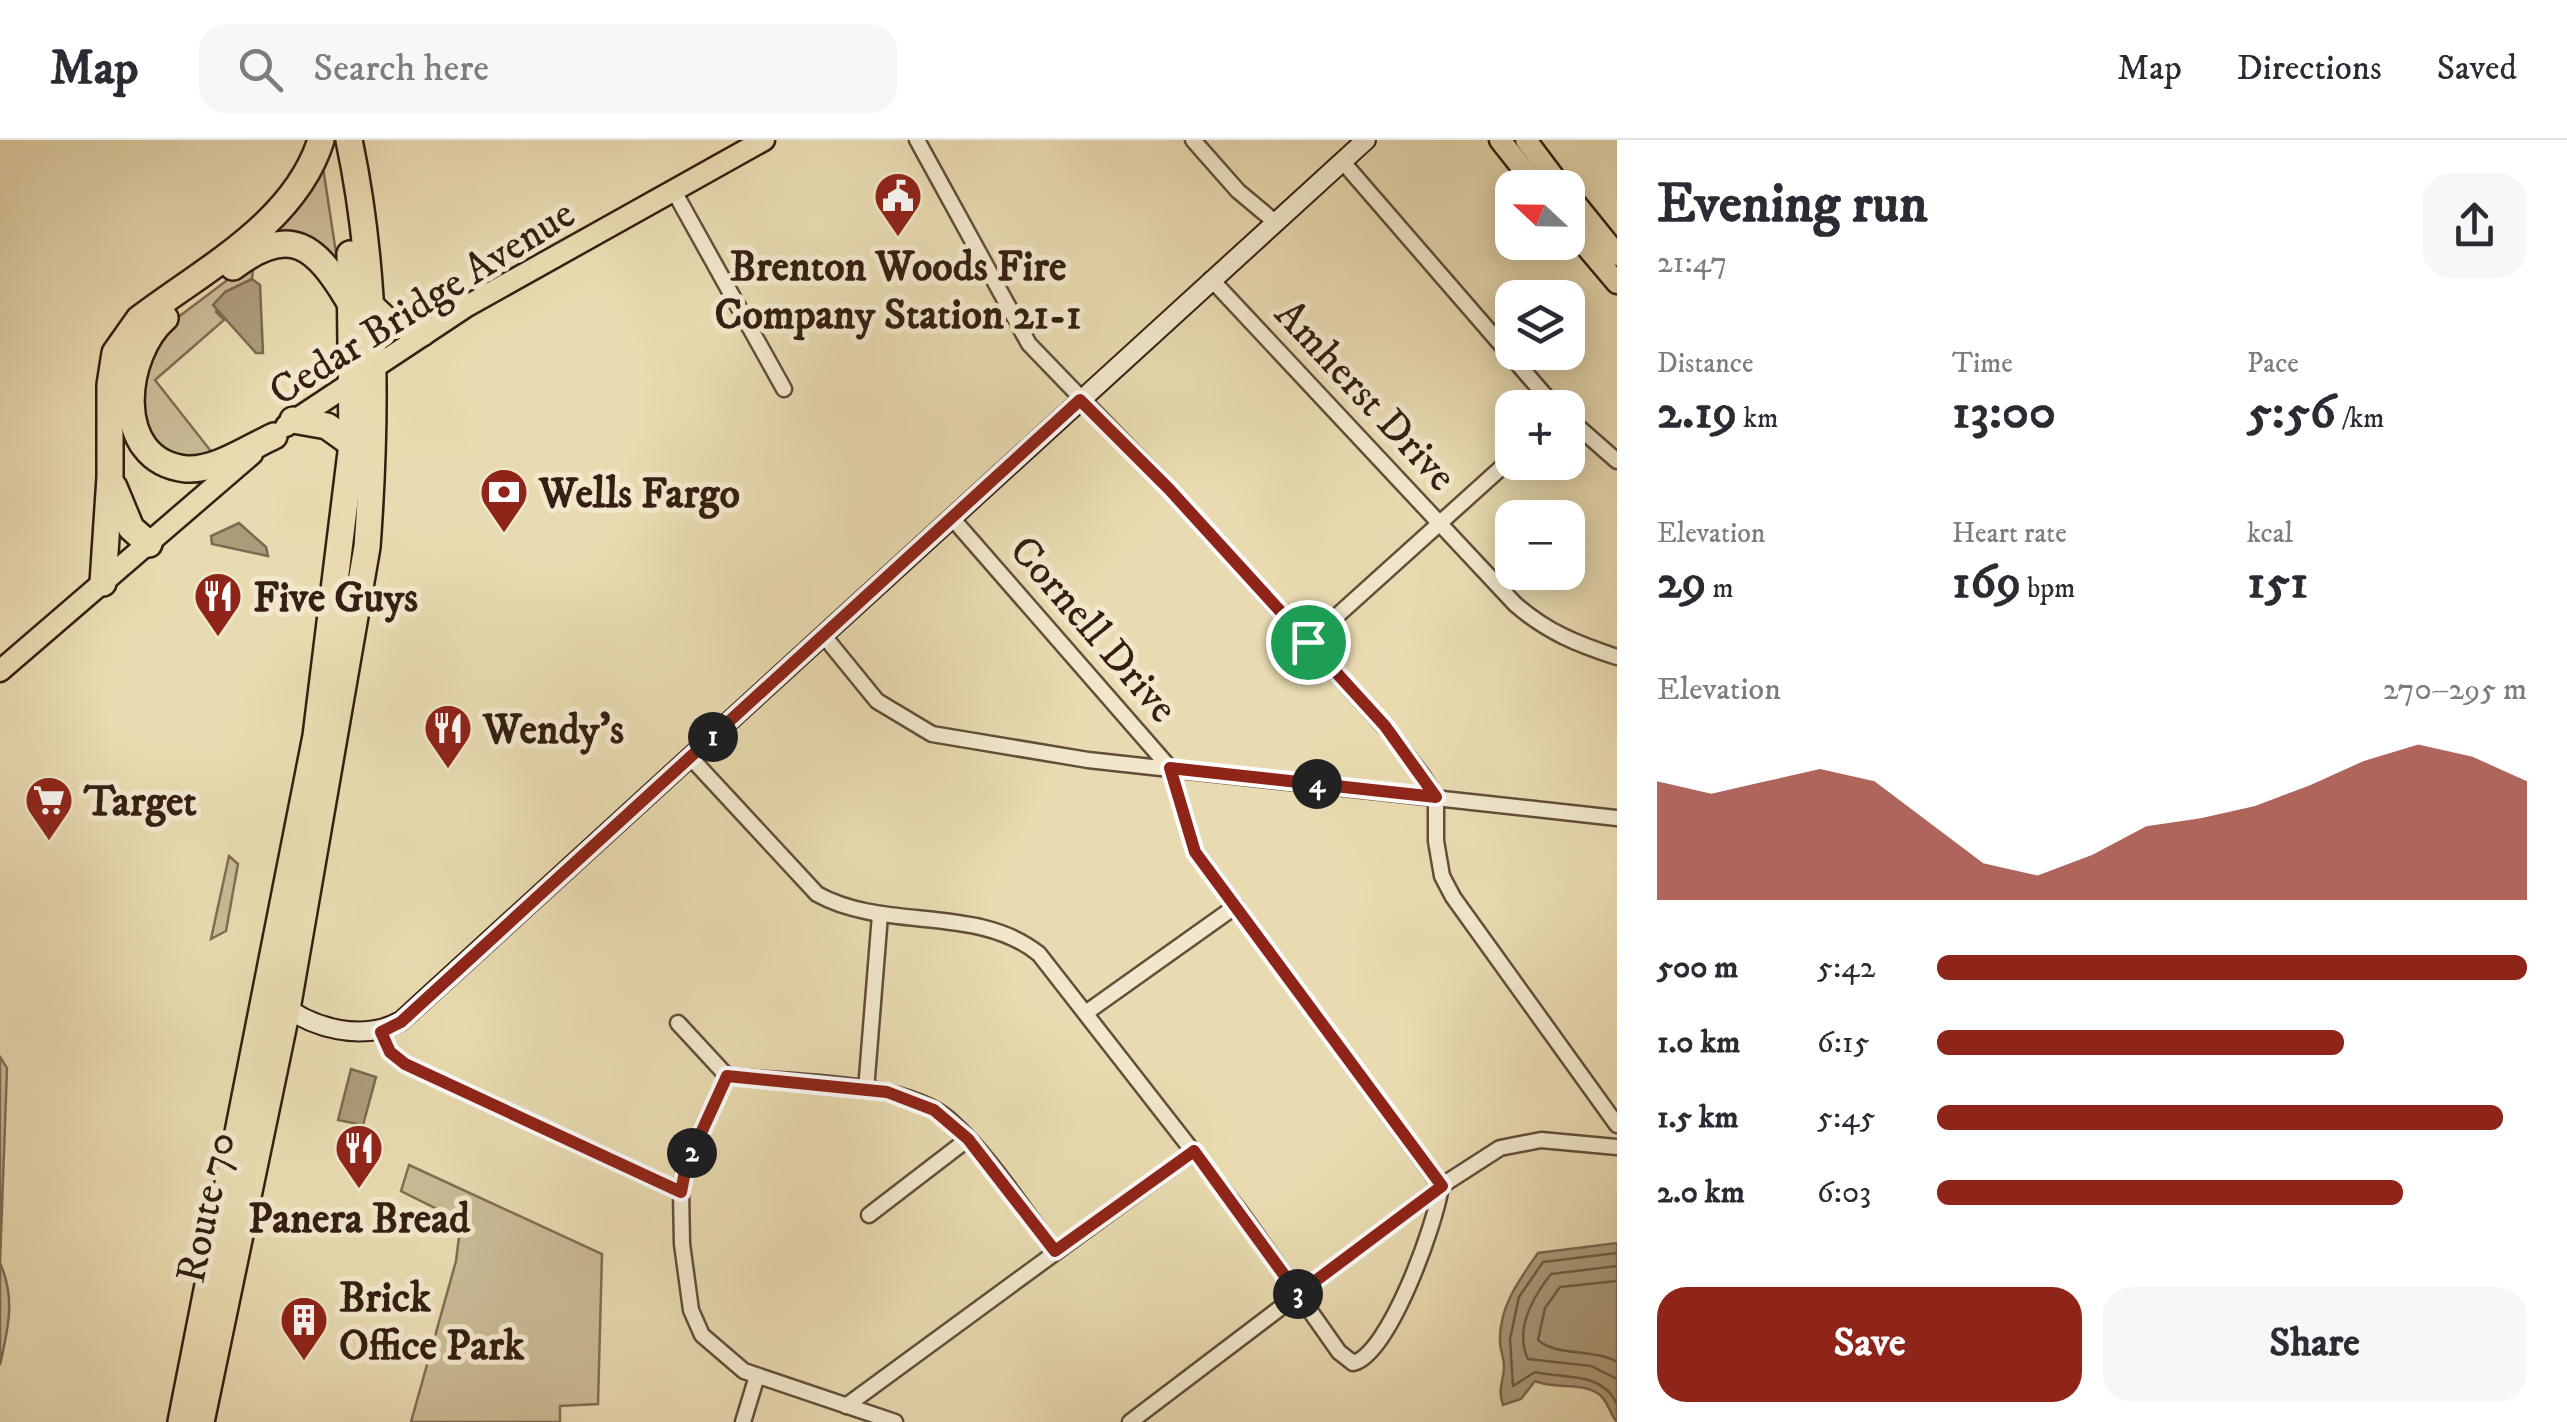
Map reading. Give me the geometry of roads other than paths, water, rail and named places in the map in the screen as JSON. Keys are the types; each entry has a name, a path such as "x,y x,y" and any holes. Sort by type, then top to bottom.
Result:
{"highway":[{"path":"103,583 110,477 110,385 122,340 139,319 282,208 307,176 321,140"},
{"path":"334,140 362,305"},
{"path":"349,140 358,183 362,372"},
{"path":"352,444 327,426 283,428 213,465 192,469 170,465 156,457 134,423 130,401 135,357 145,338 222,275 271,244 288,242 317,255 362,305 422,333"},
{"name":"Route 70","path":"181,1422 316,736 362,372"},
{"name":"Route 70","path":"201,1422 287,1009 367,547 362,372"},
{"path":"110,477 130,528 149,544"}],"main road":[{"name":"Cedar Bridge Avenue","path":"0,671 283,428 362,372 422,333 764,140"},
{"path":"1500,140 1524,170"},
{"path":"1526,140 1548,170"},
{"path":"1585,215 1617,255"},
{"path":"1585,245 1617,283"}],"street":[{"path":"917,140 1029,344 1169,489 1385,726 1436,797 1436,841 1442,876 1453,896 1617,1125"},
{"path":"1193,140 1238,191 1275,222"},
{"path":"266,993 287,1009 345,1032 381,1032 401,1022 1366,140"},
{"path":"1342,161 1540,390"},
{"path":"675,193 784,389"},
{"name":"Amherst Drive","path":"1211,279 1543,629 1617,657"},
{"path":"1585,433 1617,461"},
{"path":"1308,642 1495,473"},
{"name":"Cornell Drive","path":"952,518 1170,768 1195,852 1442,1186"},
{"path":"824,636 877,701 932,734 1088,760 1617,818"},
{"path":"691,758 817,894 842,908 986,928 1024,942 1087,1012 1348,1361 1360,1362 1369,1356 1387,1328 1419,1257 1442,1186"},
{"path":"1087,1012 1236,906"},
{"path":"866,1090 880,914"},
{"path":"678,1023 727,1076 887,1092 934,1110 968,1139 1055,1251"},
{"path":"381,1032 390,1052 405,1064 681,1192"},
{"path":"727,1076 686,1166 681,1192 682,1244 691,1310 702,1335 727,1361 757,1376 894,1422"},
{"path":"869,1215 968,1139"},
{"path":"1130,1422 1479,1160 1519,1140 1617,1146"},
{"path":"846,1406 1194,1151"},
{"path":"743,1422 757,1376"}],"water":[{"path":"252,279 260,285 263,353 256,353 213,305 225,292"},
{"path":"239,523 266,547 268,556 212,544 211,536"},
{"path":"351,1069 376,1077 363,1125 338,1120"},
{"path":"1617,1243 1617,1422 1600,1395 1577,1387 1535,1381 1521,1399 1503,1405 1503,1317 1517,1284 1538,1253"}],"place":[{"name":"Brenton Woods Fire Company Station 21-1","path":"898,238"},
{"name":"Wells Fargo","path":"504,534"},
{"name":"Five Guys","path":"218,638"},
{"name":"Wendy's","path":"448,770"},
{"name":"Target","path":"49,842"},
{"name":"Panera Bread","path":"359,1190"},
{"name":"Brick Office Park","path":"304,1362"}]}
